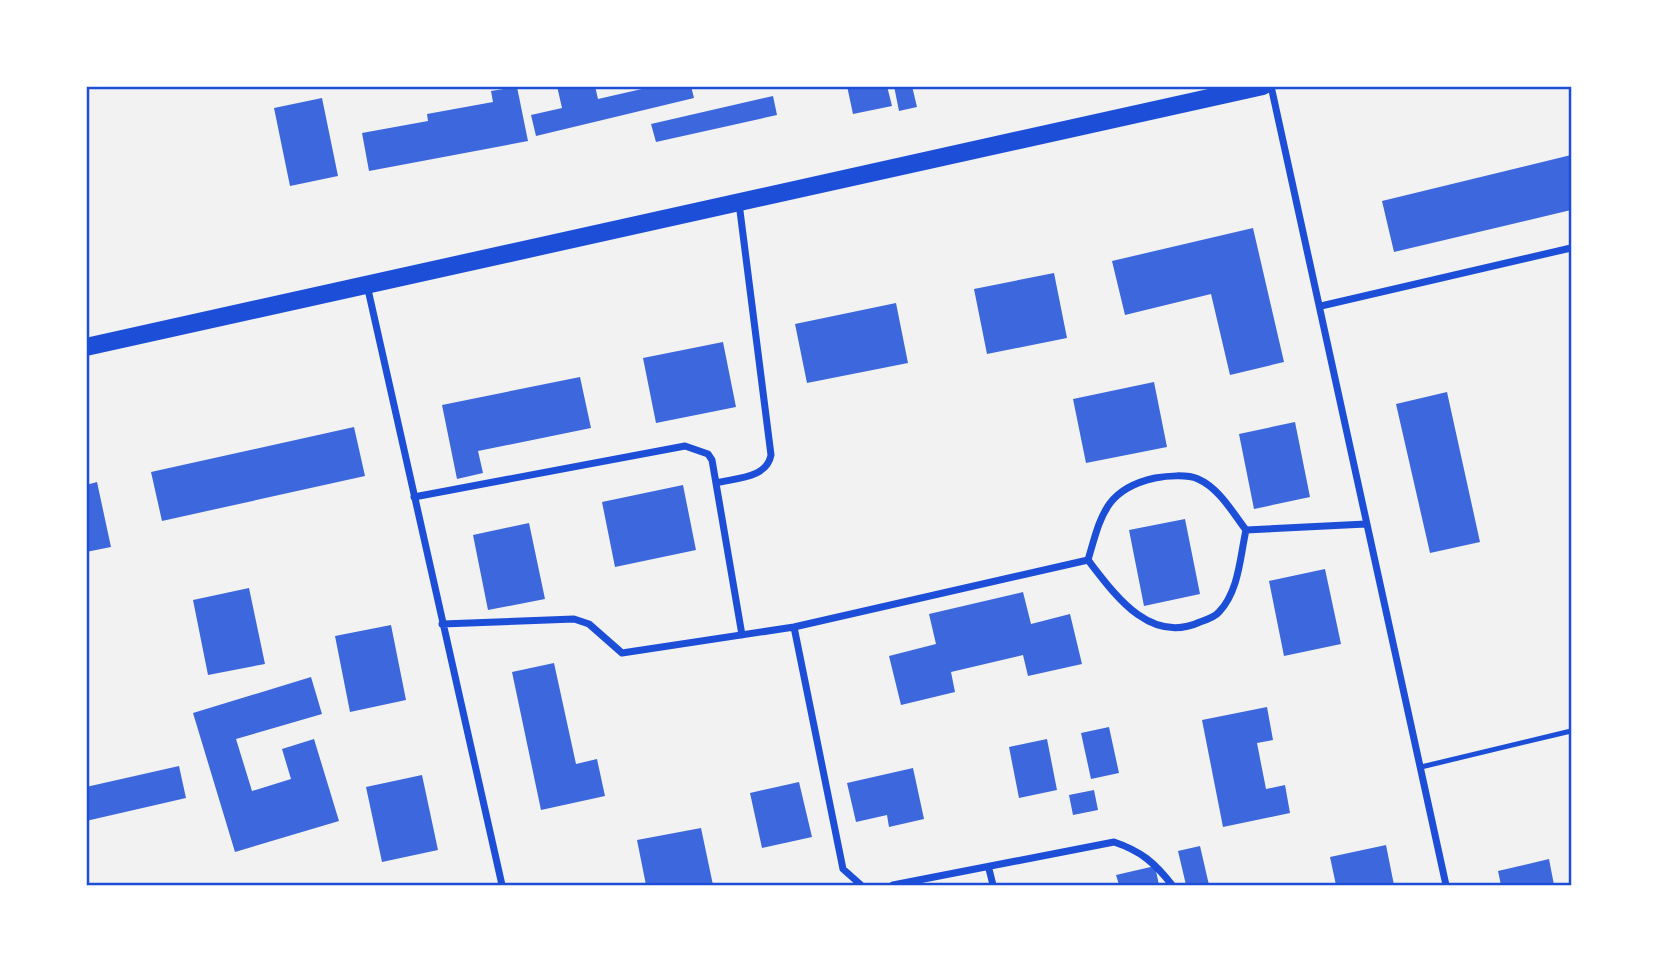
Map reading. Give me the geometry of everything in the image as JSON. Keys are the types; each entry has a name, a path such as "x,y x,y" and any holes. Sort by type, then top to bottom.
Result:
{"main road":[{"path":"86,346 1263,86"}],"street":[{"path":"1271,86 1321,306 1390,641 1446,885"},
{"path":"716,482 763,471 770,464 771,455 739,202"},
{"path":"1321,306 1571,248"},
{"path":"366,285 502,885"},
{"path":"414,497 685,446 708,454 712,460 742,635"},
{"path":"1164,476 1197,478 1221,496 1245,530 1235,585 1219,614 1188,628 1160,627 1121,604 1088,560 1101,517 1121,489 1164,476"},
{"path":"1245,530 1366,524"},
{"path":"442,624 574,620 589,624 622,653 794,627 1088,560"},
{"path":"794,627 843,869 861,885"},
{"path":"893,885 989,869 1114,842 1133,848 1154,861 1172,885"},
{"path":"989,869 993,885"}],"lane":[{"path":"1421,767 1571,732"}],"building":[{"path":"557,86 595,86 598,99 655,86 691,86 694,98 536,136 531,115 562,108"},
{"path":"847,86 887,86 892,106 853,114"},
{"path":"894,86 912,86 917,107 899,111"},
{"path":"517,87 528,141 369,171 362,133 428,121 427,114 493,102 491,91"},
{"path":"773,96 777,115 656,142 651,124"},
{"path":"322,98 338,176 290,186 274,108"},
{"path":"1571,155 1571,210 1394,252 1382,201"},
{"path":"1253,228 1284,362 1230,375 1211,294 1125,315 1112,261"},
{"path":"1054,273 1067,338 987,354 974,289"},
{"path":"896,303 908,363 807,383 795,324"},
{"path":"723,342 736,407 656,423 643,358"},
{"path":"580,377 591,428 478,451 483,473 457,479 442,405"},
{"path":"1154,382 1167,447 1086,463 1073,399"},
{"path":"1447,392 1480,542 1430,553 1396,404"},
{"path":"1295,422 1310,497 1254,509 1239,434"},
{"path":"354,427 365,476 162,521 151,472"},
{"path":"97,482 111,547 86,552 86,485"},
{"path":"683,485 696,550 615,567 602,502"},
{"path":"1185,519 1200,594 1144,606 1129,530"},
{"path":"529,523 545,599 488,610 473,535"},
{"path":"1325,569 1341,644 1284,656 1269,581"},
{"path":"249,588 265,664 208,675 193,600"},
{"path":"1023,592 1031,624 1070,614 1082,664 1028,676 1023,655 951,672 955,692 901,705 889,656 936,644 929,614"},
{"path":"391,625 406,700 350,712 335,636"},
{"path":"554,663 576,764 597,759 605,796 541,810 512,672"},
{"path":"311,677 322,714 236,739 252,791 291,779 282,749 314,739 339,821 235,852 193,713"},
{"path":"1267,707 1273,740 1257,743 1266,789 1285,785 1290,813 1223,827 1202,720"},
{"path":"1109,727 1119,773 1091,779 1081,733"},
{"path":"1047,739 1057,790 1019,798 1009,747"},
{"path":"179,766 186,798 86,821 86,787"},
{"path":"913,768 924,819 889,827 887,815 856,822 847,783"},
{"path":"422,775 438,850 382,862 366,787"},
{"path":"799,782 812,837 762,848 750,793"},
{"path":"1094,790 1098,810 1073,815 1069,795"},
{"path":"701,828 713,885 646,885 637,840"},
{"path":"1386,845 1394,885 1336,885 1330,857"},
{"path":"1200,846 1209,885 1186,885 1178,851"},
{"path":"1549,859 1554,885 1501,885 1498,871"},
{"path":"1155,866 1159,885 1119,885 1116,875"}]}
